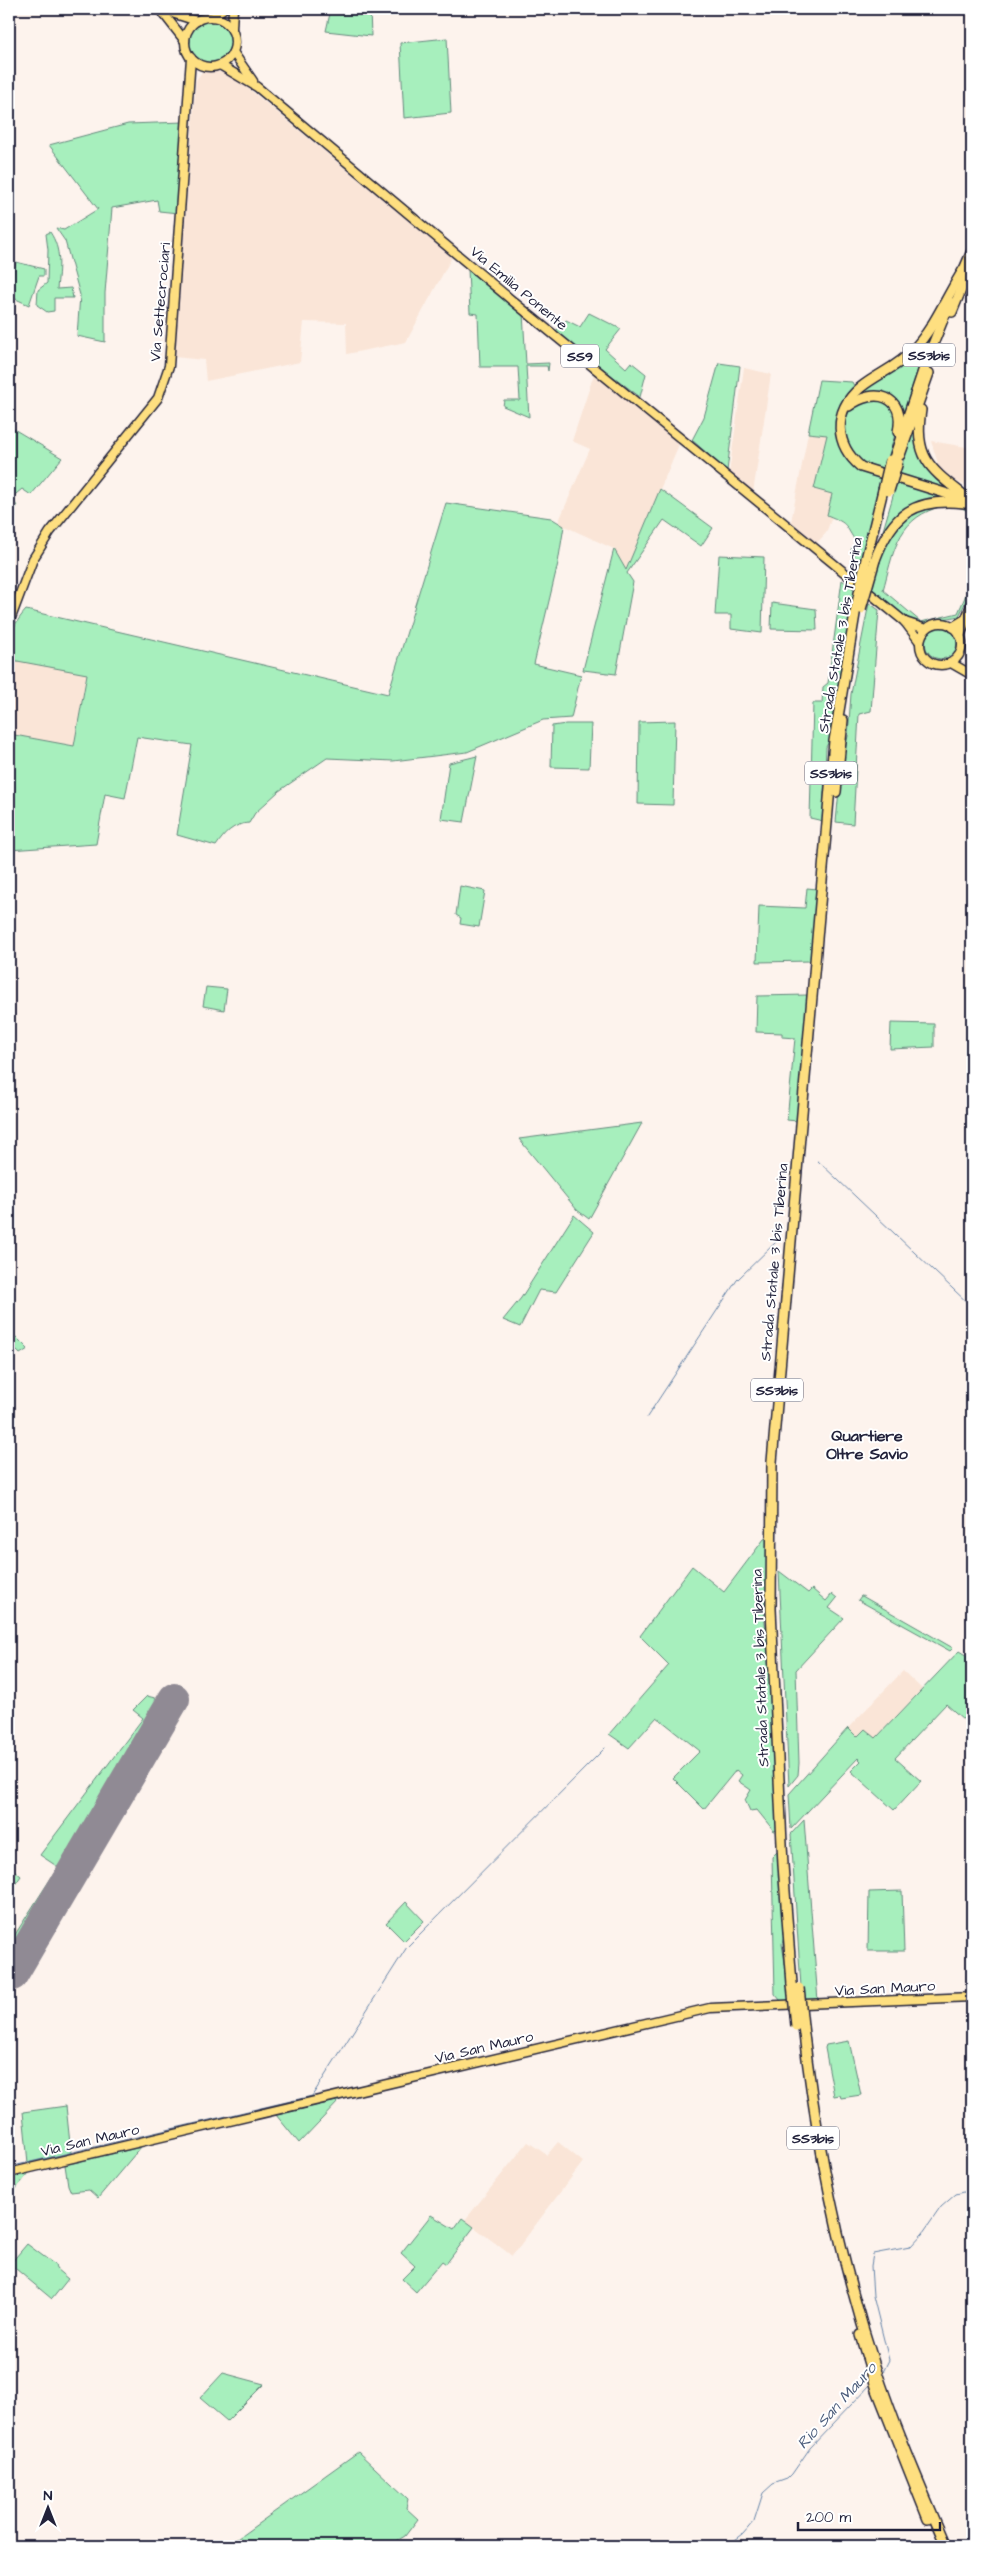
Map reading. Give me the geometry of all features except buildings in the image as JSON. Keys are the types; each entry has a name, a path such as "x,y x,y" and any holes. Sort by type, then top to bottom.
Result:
{"highway":[{"name":"Strada Statale 3 bis Tiberina","path":"893,461 932,364 972,251"},
{"name":"Strada Statale 3 bis Tiberina","path":"940,2546 872,2366 845,2271 815,2152 799,2026 786,1865 781,1776 776,1609 778,1462 813,1005 840,742 858,608 871,560 893,461 926,362 968,266"},
{"path":"968,266 924,337 913,351 899,364 862,387 854,395 845,409 840,432 842,445 850,457 862,467 972,503"},
{"path":"932,364 919,423 923,453 930,466 942,479 972,503"},
{"path":"845,409 868,395 879,395 895,405 899,414 899,428 893,461"},
{"path":"871,560 892,525 903,514 915,507 940,501 972,503"},
{"path":"960,635 972,604"},
{"path":"953,627 966,619"},
{"name":"Strada Statale 3 bis Tiberina","path":"919,2490 946,2546"}],"main road":[{"path":"160,9 185,41 191,58 206,66 220,65 233,52 235,36 232,29 220,18 212,17"},
{"path":"166,9 197,21"},
{"path":"185,41 191,26 197,21 212,17 224,9"},
{"path":"232,29 233,9"},
{"name":"Via Emilia Ponente","path":"233,52 257,86"},
{"name":"Via Settecrociari","path":"9,623 33,559 50,532 158,398 169,366 191,58"},
{"name":"Via Emilia Ponente","path":"220,65 257,86 523,309 905,622 920,642"},
{"path":"189,85 196,74 206,66"},
{"name":"Via Emilia Ponente","path":"905,622 926,629"},
{"path":"950,663 960,653 962,647 960,635 953,627 939,623 926,629 920,642 922,653 927,660 937,665 950,663 970,673"},
{"path":"960,653 970,673"},
{"name":"Via San Mauro","path":"9,2173 710,2008 972,1997"}],"shaded area":[{"path":"210,70 231,74 452,257 406,342 347,354 346,323 304,322 300,362 206,381 204,360 174,357 196,80 202,72"},
{"path":"744,368 771,374 753,493 729,473"},
{"path":"595,371 680,442 626,570 614,549 558,523 590,449 572,441"},
{"path":"808,433 827,435 814,489 832,494 827,515 832,517 826,533 816,544 791,522"},
{"path":"931,441 972,448 972,488 955,481 939,467"},
{"path":"12,660 87,673 74,746 9,734 9,668"},
{"path":"903,1671 922,1689 876,1738 857,1738 848,1728"},
{"path":"9,1922 19,1930 9,1944"},
{"path":"528,2142 547,2155 558,2142 583,2162 512,2256 465,2220"}],"green space":[{"path":"176,9 217,9 189,14"},
{"path":"331,9 370,9 371,36 326,31"},
{"path":"214,21 222,24 228,30 231,42 228,54 222,60 206,63 198,60 192,54 189,38 192,30 198,24"},
{"path":"447,38 451,113 404,118 400,43"},
{"path":"184,122 178,213 159,211 157,200 112,208 105,293 105,342 77,336 80,295 65,241 56,228 64,230 98,209 49,145 128,124"},
{"path":"50,232 58,252 57,289 71,288 73,298 54,298 54,311 47,312 37,305 38,290 47,283 48,250 46,234"},
{"path":"16,262 44,269 44,276 39,276 29,305 9,296"},
{"path":"468,269 523,313 526,364 549,363 548,371 547,366 526,366 529,417 503,406 504,400 520,400 518,367 480,367 478,314 470,313"},
{"path":"589,313 621,329 605,349 626,368 631,362 646,374 640,397 555,332 566,320 580,327"},
{"path":"938,324 903,421 898,404 888,395 875,392 858,396"},
{"path":"719,363 740,366 727,471 692,440 704,417"},
{"path":"819,380 852,382 855,388 839,409 837,426 840,445 869,474 882,479 858,578 854,575 857,562 851,549 857,543 843,523 827,515 832,494 814,489 827,435 808,433"},
{"path":"877,398 893,407 897,428 884,471 862,462 856,456 847,441 845,432 847,416 852,409 863,401"},
{"path":"917,416 919,445 956,492 899,475"},
{"path":"12,428 62,458 31,495 22,489 11,498 17,506 9,518 9,432"},
{"path":"897,482 960,500 936,499 916,503 898,515 882,534"},
{"path":"660,489 713,528 701,546 664,520 627,573 633,582 616,674 583,670 614,549 626,570"},
{"path":"446,503 551,518 564,526 558,563 534,664 581,675 571,718 543,720 467,752 393,761 327,758 279,791 255,813 249,823 238,825 230,830 216,846 177,835 192,745 137,737 125,798 105,794 96,844 9,850 9,734 74,746 87,674 12,660 9,668 9,651 13,630 26,610 388,694"},
{"path":"953,504 972,509 972,513 959,507 950,506 936,508 923,514 912,521 904,530 890,564 883,590 921,622 958,613 972,581 972,588 959,616 918,624 907,620 871,592 877,570 891,533 906,515 919,508"},
{"path":"719,555 764,557 762,633 731,629 731,615 715,615"},
{"path":"842,580 855,590 831,737 826,747 823,821 810,818 813,703 822,703 823,687 828,683"},
{"path":"772,603 816,609 817,630 771,629"},
{"path":"869,603 879,610 871,711 859,714 853,824 836,822 841,769 848,736 851,694"},
{"path":"941,627 947,628 952,632 956,637 956,649 952,654 947,658 941,659 935,658 930,654 926,649 925,643 926,637 930,632 935,628"},
{"path":"675,721 673,805 638,804 639,722"},
{"path":"591,724 589,768 551,767 552,726"},
{"path":"477,756 464,822 441,819 449,763"},
{"path":"460,886 485,891 479,927 460,924 461,918 456,915"},
{"path":"807,888 817,889 811,961 757,962 759,906 805,908"},
{"path":"206,987 227,989 224,1010 203,1006"},
{"path":"808,995 797,1121 787,1120 795,1038 782,1037 782,1033 756,1032 757,996"},
{"path":"891,1023 934,1024 934,1047 890,1049"},
{"path":"642,1123 589,1219 577,1210 519,1139"},
{"path":"574,1215 594,1232 556,1292 539,1290 520,1327 503,1320 521,1298"},
{"path":"9,1330 28,1349 20,1354 9,1342"},
{"path":"767,1538 768,1574 764,1613 769,1640 778,1830 774,1831 757,1810 750,1811 745,1800 751,1790 738,1781 742,1775 736,1770 704,1809 673,1778 700,1751 657,1717 629,1748 609,1734 669,1665 640,1636 692,1566 724,1592 764,1539"},
{"path":"779,1571 808,1593 812,1589 826,1601 832,1594 837,1598 829,1608 844,1618 796,1670 799,1763 798,1775 789,1786"},
{"path":"861,1596 953,1648 950,1651 858,1600"},
{"path":"959,1651 972,1659 972,1727 946,1704 895,1758 921,1781 894,1810 851,1771 861,1761 858,1758 791,1829 789,1794 848,1728 857,1737 865,1729 876,1738"},
{"path":"163,1695 170,1697 129,1762 9,1969 9,1944 58,1867 40,1855 143,1718 133,1710 147,1696 159,1699"},
{"path":"804,1820 818,2001 802,2002 791,1834"},
{"path":"779,1850 785,1933 782,1944 791,2001 781,2001 775,1994 772,1857"},
{"path":"9,1866 21,1876 9,1893"},
{"path":"902,1891 904,1951 868,1951 869,1892"},
{"path":"406,1902 424,1921 404,1941 386,1923"},
{"path":"849,2041 861,2095 841,2098 840,2095 834,2096 825,2048 826,2045"},
{"path":"340,2100 299,2143 276,2115"},
{"path":"66,2106 71,2153 28,2163 23,2112"},
{"path":"141,2147 98,2198 89,2190 71,2192 65,2165"},
{"path":"29,2173 9,2197 9,2177"},
{"path":"431,2215 454,2229 462,2218 474,2227 446,2264 442,2261 416,2292 402,2279 415,2266 401,2253"},
{"path":"27,2244 55,2265 56,2269 68,2279 52,2299 10,2264"},
{"path":"223,2373 264,2384 227,2421 200,2398"},
{"path":"358,2452 408,2499 406,2508 418,2519 405,2536 388,2546 227,2546"}],"waterway":[{"path":"818,1161 972,1307"},
{"path":"647,1417 737,1280 777,1241"},
{"path":"9,2167 312,2096 407,1947 605,1748"},
{"name":"Rio San Mauro","path":"882,2374 889,2360 873,2296 871,2266 873,2254 910,2247 923,2233 941,2207 956,2194 972,2190"},
{"name":"Rio San Mauro","path":"727,2546 743,2534 754,2521 763,2493 773,2484 787,2479 792,2474 810,2448 872,2383"}],"runway":[{"path":"12,1975 174,1699"}],"district":[{"name":"Quartiere Oltre Savio","path":"867,1444"}]}
